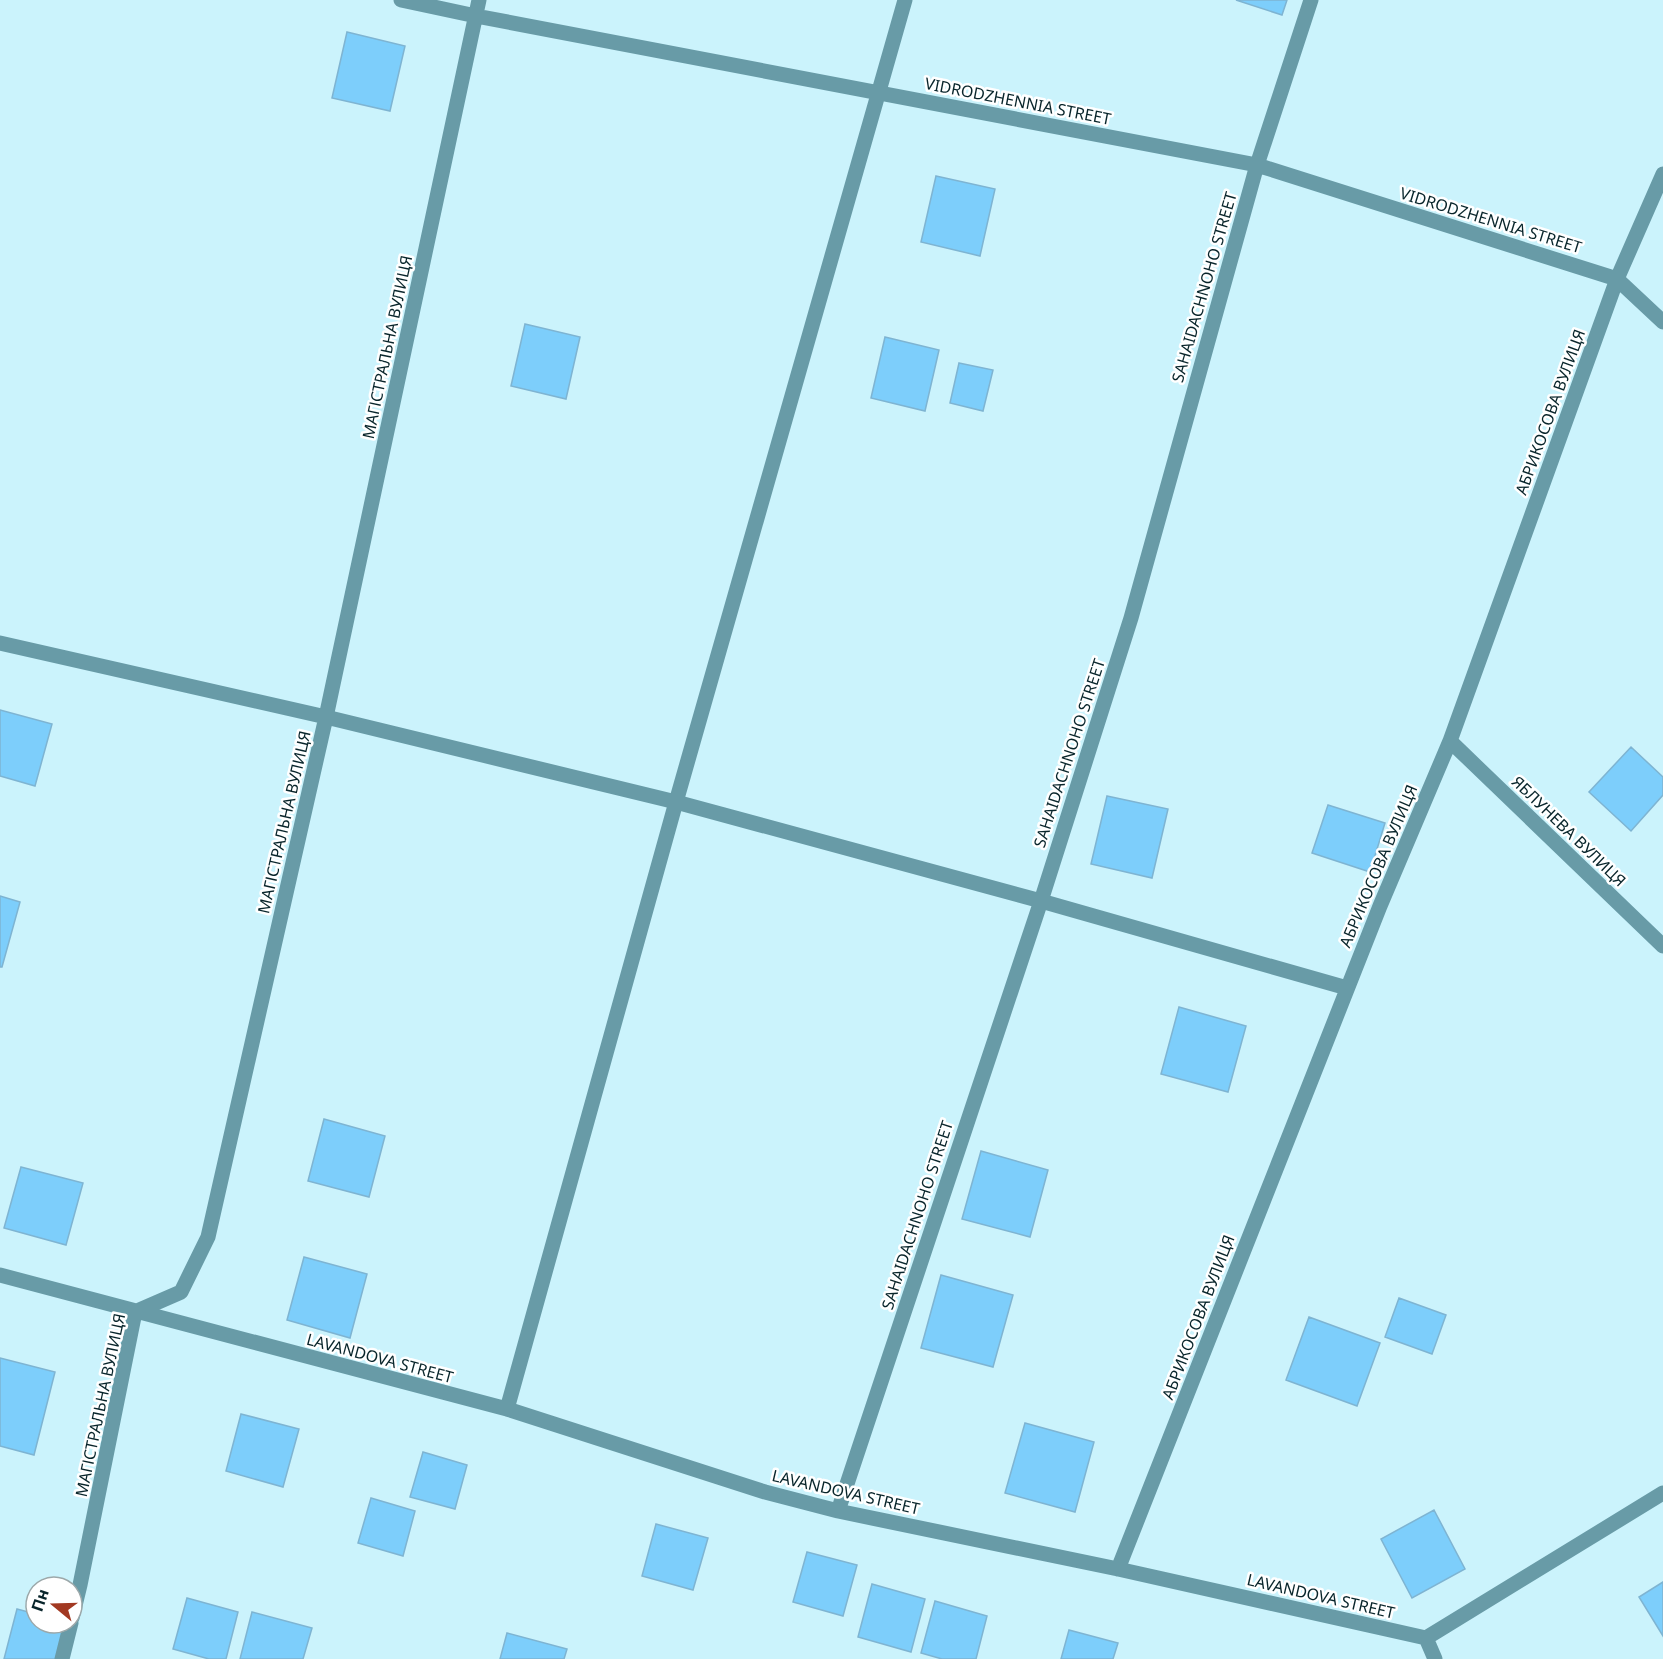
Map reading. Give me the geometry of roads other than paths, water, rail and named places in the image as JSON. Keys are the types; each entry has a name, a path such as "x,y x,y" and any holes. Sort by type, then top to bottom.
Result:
{"street":[{"name":"VIDRODZHENNIA STREET","path":"401,0 1257,165 1617,279"},
{"name":"МАГІСТРАЛЬНА ВУЛИЦЯ","path":"82,1575 135,1312 181,1292 208,1237 326,717 479,0"},
{"path":"507,1409 676,802 905,0"},
{"name":"SAHAIDACHNOHO STREET","path":"838,1510 1041,901 1131,618 1257,165 1311,0"},
{"name":"АБРИКОСОВА ВУЛИЦЯ","path":"1118,1569 1347,988 1450,741 1617,279 1663,174"},
{"path":"1617,279 1663,322"},
{"path":"0,643 326,717 676,802 1041,901 1347,988"},
{"name":"ЯБЛУНЕВА ВУЛИЦЯ","path":"1450,741 1663,946"},
{"name":"LAVANDOVA STREET","path":"0,1275 507,1409 765,1492 838,1510 1118,1569 1426,1638"},
{"path":"1435,1659 1426,1638 1663,1493"},
{"path":"62,1659 68,1635"}]}
